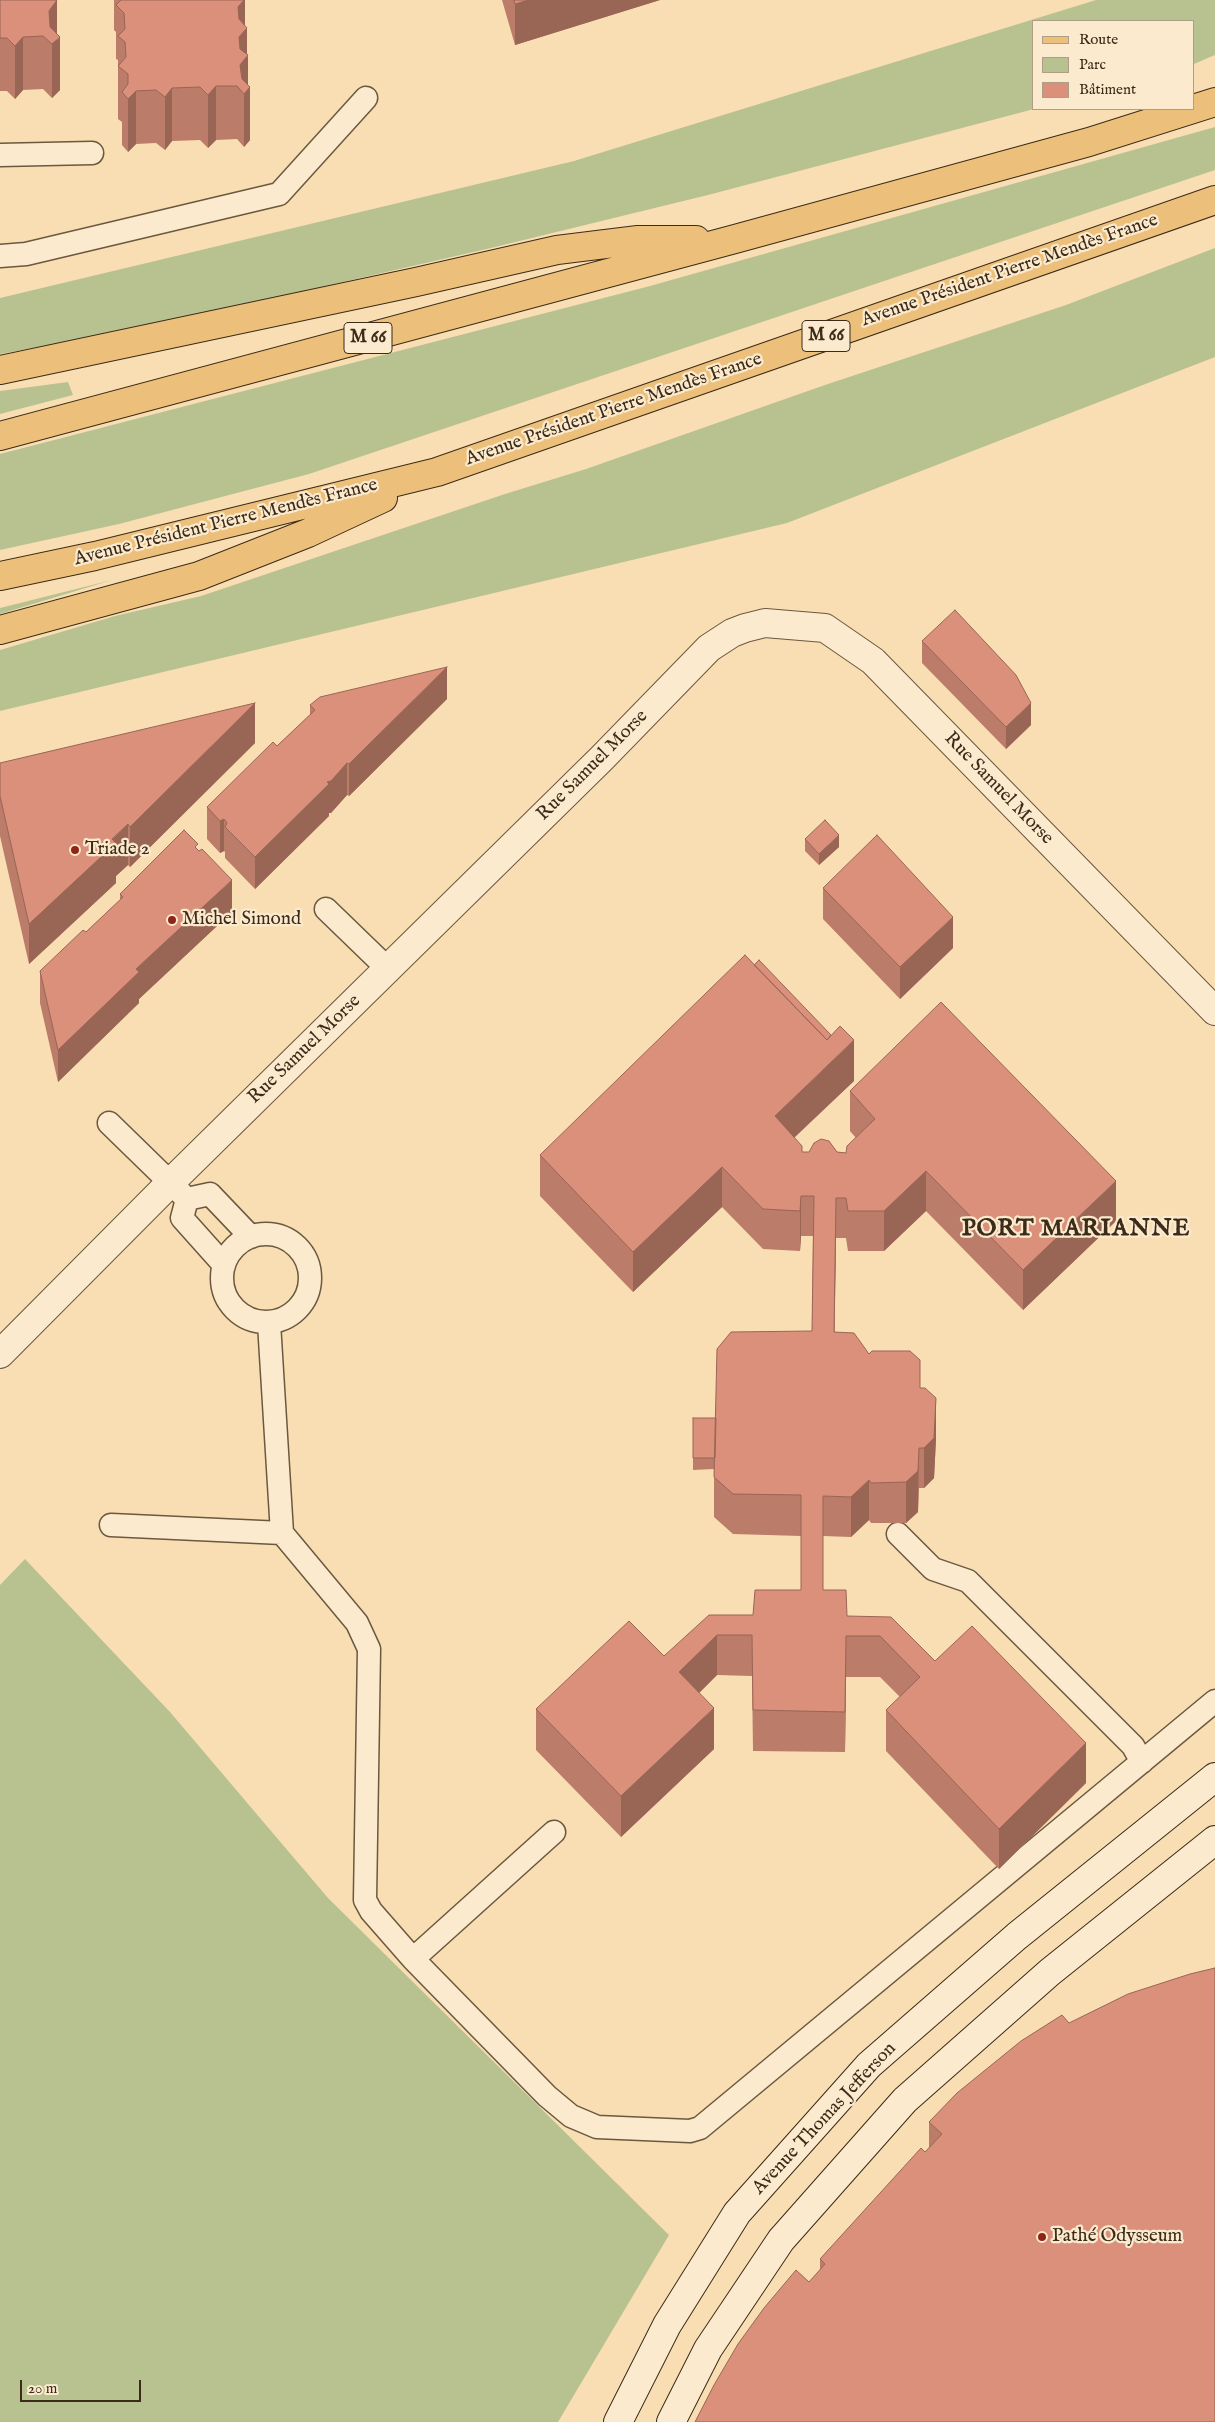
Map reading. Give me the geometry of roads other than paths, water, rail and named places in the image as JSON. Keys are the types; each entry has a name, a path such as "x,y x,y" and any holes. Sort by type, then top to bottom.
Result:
{"main road":[{"name":"M 66","path":"1195,108 1215,102"},
{"name":"M 66","path":"0,436 735,239 1089,142 1190,110"},
{"name":"Avenue Président Pierre Mendès France","path":"0,576 95,556 437,472 1215,200"},
{"name":"M 66","path":"0,370 557,250 638,240 735,239"},
{"name":"M 66","path":"0,630 199,576 308,533 437,472"}],"street":[{"name":"Rue Samuel Morse","path":"0,1354 179,1190 388,969 596,765 709,648 732,632 766,624 825,628 873,661 1215,1011"},
{"name":"Avenue Thomas Jefferson","path":"618,2422 667,2325 737,2213 870,2065 1017,1936 1215,1777"},
{"path":"671,2422 708,2349 781,2240 905,2100 1050,1972 1215,1840"}],"lane":[{"path":"0,256 26,254 279,194 366,98"},
{"path":"0,155 92,153"},
{"path":"326,909 388,969"},
{"path":"109,1123 179,1190 210,1194 250,1237"},
{"path":"179,1190 182,1218 224,1265"},
{"path":"269,1234 284,1238 301,1251 308,1263 310,1276 309,1290 303,1303 288,1316 268,1323 256,1322 244,1317 230,1305 222,1288 224,1265 230,1253 250,1237 269,1234"},
{"path":"268,1323 282,1533 357,1623 366,1637 369,1649 365,1900 371,1911 413,1959 546,2096 571,2116 597,2127 690,2131 700,2128 711,2121 1215,1701"},
{"path":"111,1524 282,1533"},
{"path":"898,1534 933,1570 968,1581 1133,1746 1142,1762"},
{"path":"413,1959 554,1832"}],"place":[{"name":"Triade 2","path":"75,850"},
{"name":"Michel Simond","path":"172,920"},
{"name":"Pathé Odysseum","path":"1042,2237"}],"district":[{"name":"PORT MARIANNE","path":"1076,1230"}]}
